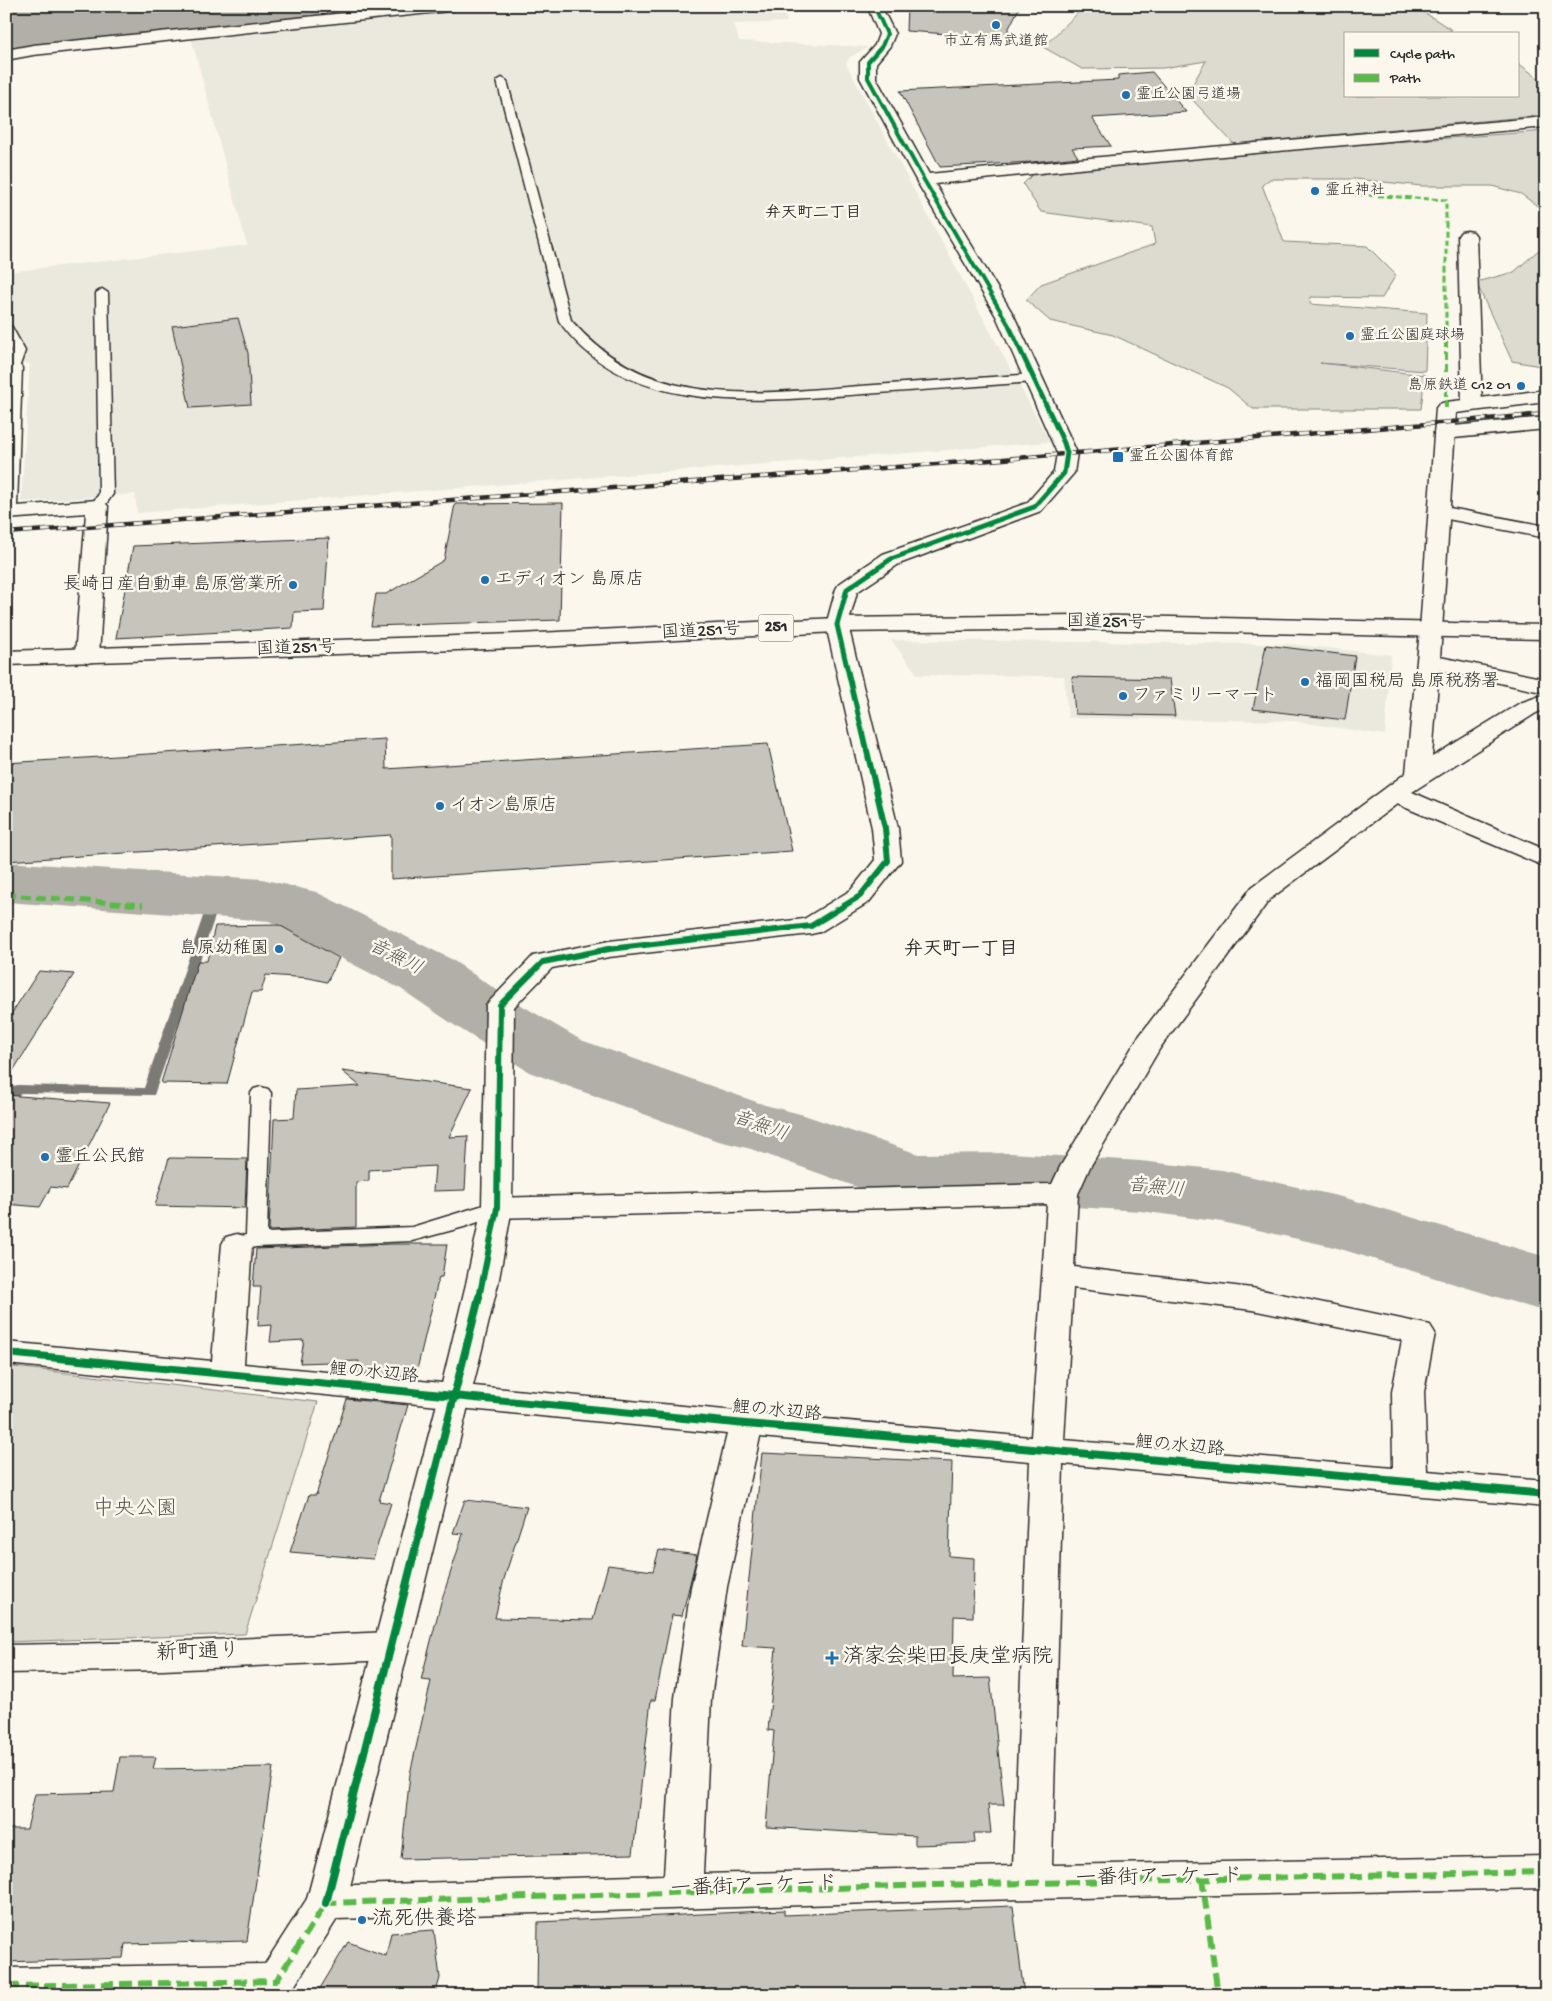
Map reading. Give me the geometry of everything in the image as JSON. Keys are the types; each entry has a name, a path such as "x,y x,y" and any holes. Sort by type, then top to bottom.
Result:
{"main road":[{"path":"6,1986 273,1988 326,1903 482,1284 497,1208 500,1005 544,962 609,949 810,926 860,896 888,861 886,828 837,625 847,589 891,559 1034,507 1064,473 1067,453 1005,316 924,180 868,78 868,62 882,46 886,34 880,16 874,6"},
{"path":"6,54 449,8"},
{"path":"924,180 1020,169 1404,137 1546,122"},
{"path":"1466,236 1472,405"},
{"path":"9,368 6,511 97,506 87,656"},
{"path":"1418,776 1431,630 1446,408 1546,396"},
{"path":"1444,433 1546,423"},
{"path":"1439,512 1546,532"},
{"name":"国道251号","path":"6,658 519,641 837,625 1077,622 1546,632"},
{"path":"1428,661 1546,686"},
{"path":"1032,1881 1047,1451 1058,1276 1067,1183 1147,1044 1261,893 1418,776 1528,708 1546,701"},
{"path":"1395,794 1546,859"},
{"path":"497,1208 1067,1183"},
{"path":"227,1376 246,1242"},
{"path":"1058,1276 1252,1299 1419,1333 1408,1392 1410,1482"},
{"name":"鯉の水辺路","path":"6,1353 227,1376 746,1424 1546,1494"},
{"path":"683,1890 693,1698 709,1587 746,1424"},
{"name":"新町通り","path":"6,1659 164,1656 390,1646"},
{"name":"一番街アーケード","path":"326,1903 683,1890 1032,1881 1546,1872"}],"lane":[{"path":"502,81 565,322 572,332 590,349 609,363 641,378 667,387 709,395 734,397 762,397 1034,378"},
{"path":"97,506 106,494 102,293"},
{"path":"6,328 18,351 9,368"},
{"path":"260,1093 246,1242 412,1234 457,1222 497,1208"}],"shaded area":[{"path":"6,6 433,6 6,50"},
{"path":"506,6 782,6 787,22 734,24 739,41 869,47 850,57 846,64 1050,442 137,513 135,494 21,502 30,364 6,361 6,272 247,245 191,37"},
{"path":"891,640 1289,644 1391,655 1385,735 1293,721 1068,718 1064,676 918,675"}],"green space":[{"path":"1085,6 1414,6 1452,30 1448,32 1344,32 1344,98 1520,98 1520,64 1546,84 1546,115 1234,144 1187,94 1206,61 1163,68 1082,69 1043,47"},
{"path":"1546,131 1546,367 1512,361 1476,282 1514,272 1542,247 1543,210 1521,194 1492,186 1422,186 1355,179 1270,179 1262,185 1284,242 1367,246 1396,275 1382,298 1311,297 1310,304 1427,313 1425,371 1320,363 1425,375 1421,409 1253,409 1228,388 1113,335 1050,321 1026,300 1041,284 1155,244 1152,227 1041,212 1023,184 1033,174 1226,154"},
{"name":"中央公園","path":"6,1366 318,1402 245,1634 6,1642"}],"building":[{"path":"907,6 1020,6 1004,38 906,31"},
{"path":"1152,72 1186,112 1092,118 1111,146 1072,148 1078,157 1032,162 940,167 900,91 1118,80 1118,75"},
{"path":"238,318 248,353 251,404 190,408 172,326"},
{"name":"エディオン 島原店","path":"563,503 560,620 371,626 376,594 386,594 444,560 455,504"},
{"path":"329,538 324,611 294,612 293,628 116,638 133,546"},
{"name":"福岡国税局 島原税務署","path":"1266,645 1355,656 1345,720 1253,709"},
{"name":"ファミリーマート","path":"1072,677 1170,679 1175,716 1075,714"},
{"path":"385,739 386,769 768,744 792,851 391,879 391,835 6,861 6,763"},
{"path":"279,925 339,958 327,982 309,978 266,975 261,992 252,992 227,1084 161,1083 198,961 207,961 215,926"},
{"path":"39,971 74,974 6,1082 6,1022"},
{"path":"342,1071 472,1088 449,1137 468,1136 465,1190 433,1191 435,1166 369,1170 369,1181 356,1182 356,1227 269,1231 274,1119 294,1118 296,1090 360,1086"},
{"name":"霊丘公民館","path":"6,1095 110,1103 67,1189 51,1187 40,1207 6,1204"},
{"path":"169,1158 247,1159 245,1208 155,1206"},
{"path":"447,1244 442,1277 439,1277 415,1378 355,1373 359,1361 300,1363 304,1340 270,1342 272,1325 258,1326 261,1287 253,1287 256,1249"},
{"path":"347,1399 408,1405 379,1501 391,1503 373,1559 290,1552 309,1495 316,1495"},
{"path":"762,1453 952,1462 949,1556 974,1558 973,1617 954,1616 953,1679 990,1678 1004,1805 988,1805 991,1833 974,1833 975,1843 915,1845 915,1836 766,1827 774,1731 768,1730 776,1648 742,1646"},
{"path":"465,1500 527,1507 504,1579 495,1618 593,1620 608,1565 653,1571 659,1550 697,1555 682,1616 672,1615 655,1700 651,1700 633,1854 401,1859 410,1774 431,1681 421,1680 441,1602 463,1534 453,1533"},
{"path":"120,1757 156,1757 153,1769 273,1767 247,1941 125,1944 123,1958 6,1962 6,1829 27,1829 35,1794 114,1792"},
{"path":"1013,1906 1024,1995 537,1995 538,1922 784,1910 784,1915"},
{"path":"434,1930 440,1978 435,1995 316,1995 348,1942 386,1956 391,1933"}],"waterway":[{"name":"音無川","path":"6,882 262,899 292,906 426,974 479,1010 555,1056 742,1123 777,1132 912,1179 1010,1178 1140,1186 1222,1196 1346,1224 1546,1285"},
{"path":"6,1101 18,1089 149,1092 216,896"}],"railway":[{"path":"6,533 1004,459 1546,414"}],"marked path":[{"path":"1351,194 1446,200 1446,408"},
{"path":"6,895 143,905"},
{"path":"6,1986 276,1981 326,1903 936,1885 1546,1872"},
{"path":"1202,1878 1218,1995"}],"cycle path":[{"path":"326,1903 455,1396 482,1284 497,1208 500,1005 543,962 609,949 811,926 860,896 888,861 885,828 837,625 847,589 891,559 1034,507 1064,473 1067,453 1064,443 1005,316 924,180 868,78 868,62 882,46 887,34 874,6"},
{"path":"6,1353 746,1424 1546,1494"}],"place":[{"name":"市立有馬武道館","path":"996,25"},
{"name":"霊丘公園弓道場","path":"1126,95"},
{"name":"霊丘神社","path":"1315,191"},
{"name":"霊丘公園庭球場","path":"1350,336"},
{"name":"島原鉄道 C12 01","path":"1521,386"},
{"name":"霊丘公園体育館","path":"1118,457"},
{"name":"エディオン 島原店","path":"485,580"},
{"name":"長崎日産自動車 島原営業所","path":"293,585"},
{"name":"福岡国税局 島原税務署","path":"1305,682"},
{"name":"ファミリーマート","path":"1123,696"},
{"name":"イオン島原店","path":"440,806"},
{"name":"島原幼稚園","path":"279,949"},
{"name":"霊丘公民館","path":"45,1157"},
{"name":"済家会柴田長庚堂病院","path":"832,1658"},
{"name":"流死供養塔","path":"362,1920"}],"district":[{"name":"弁天町二丁目","path":"813,214"},
{"name":"弁天町一丁目","path":"961,950"}]}
